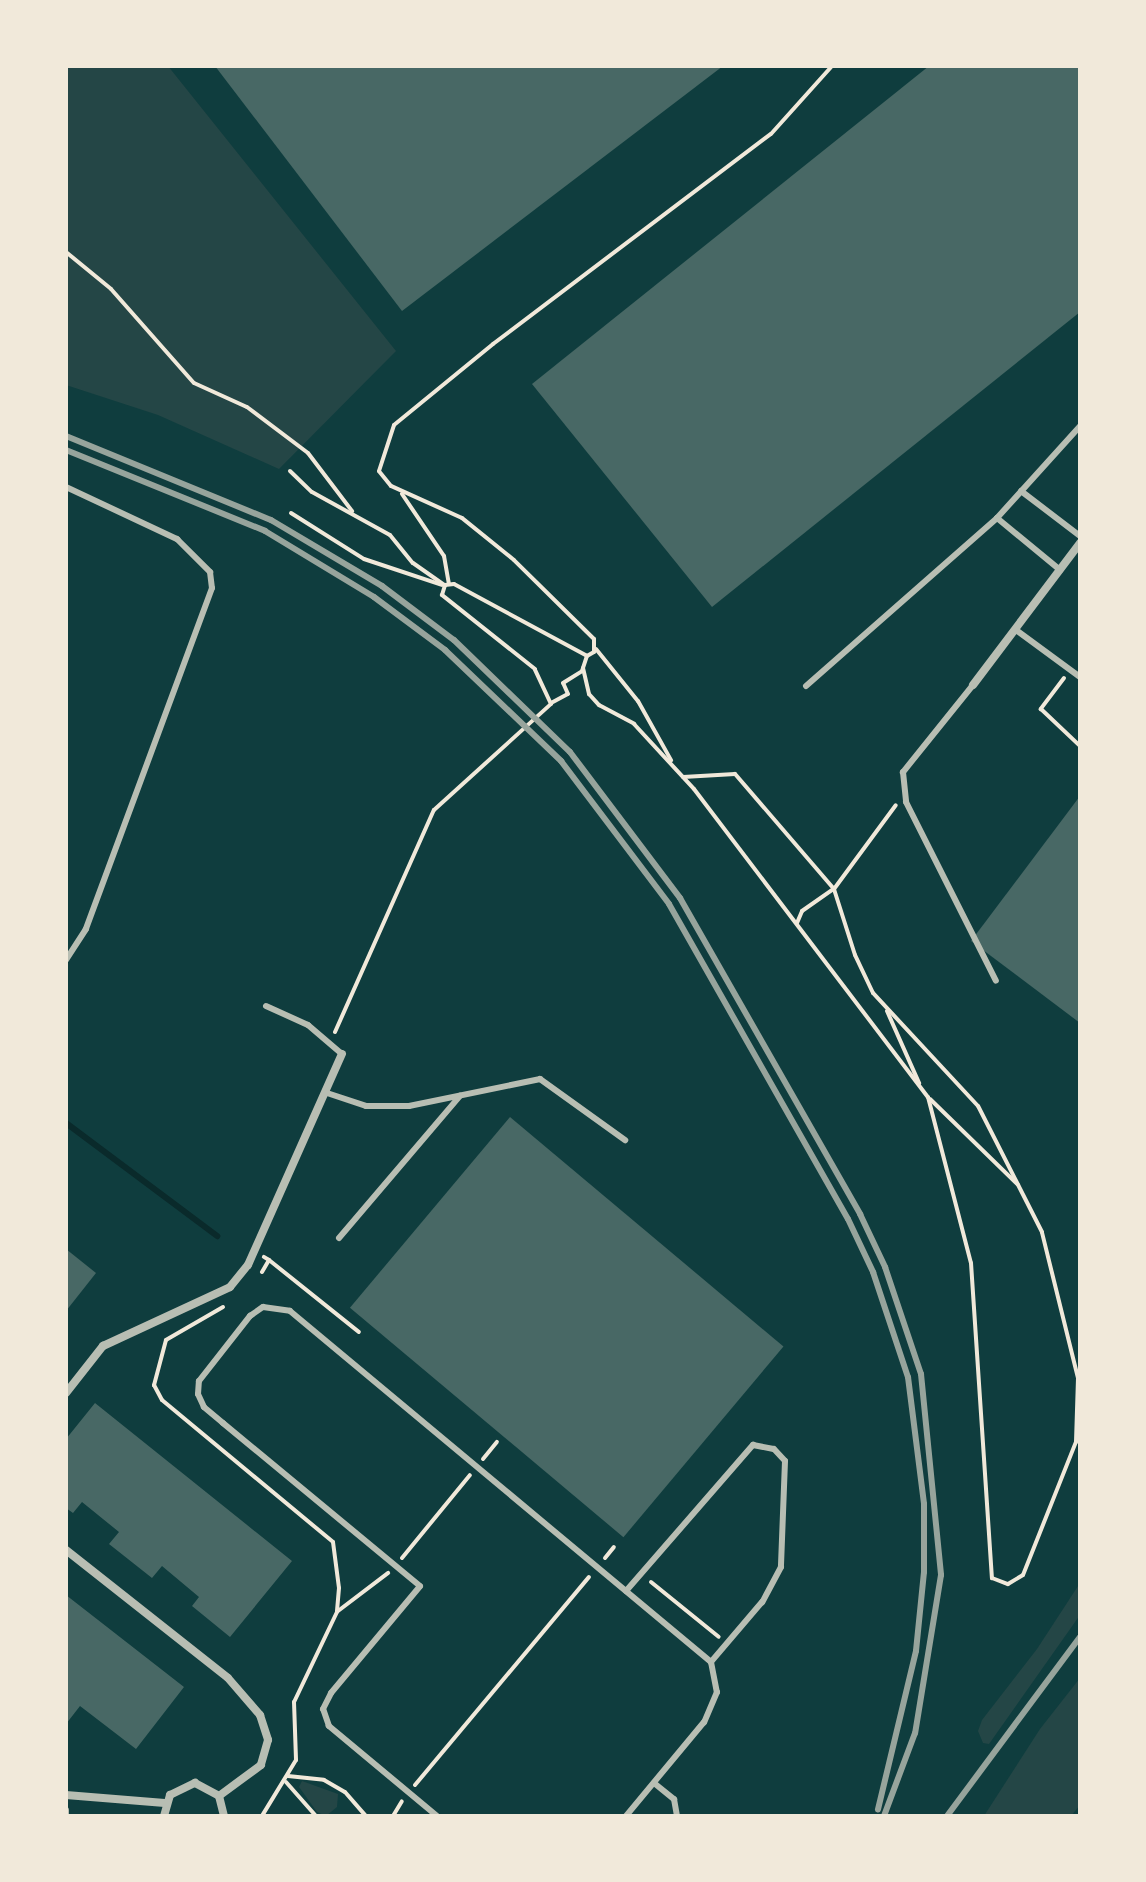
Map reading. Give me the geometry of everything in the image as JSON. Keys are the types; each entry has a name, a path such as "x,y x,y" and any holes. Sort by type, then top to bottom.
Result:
{"street":[{"path":"973,685 1080,543"},
{"path":"67,1391 103,1346 230,1287 257,1253 342,1054"},
{"path":"66,1550 228,1678 260,1715 268,1740 261,1765 219,1796"},
{"path":"164,1816 165,1803 176,1788 195,1783 219,1796 224,1816"},
{"path":"66,1795 165,1803"}],"lane":[{"path":"806,686 997,518 1080,426"},
{"path":"66,487 177,539 210,572 212,588 86,929 66,960"},
{"path":"1021,491 1080,536"},
{"path":"997,518 1060,570"},
{"path":"1016,630 1080,677"},
{"path":"973,685 903,772 905,796 996,981"},
{"path":"266,1006 308,1025 342,1054"},
{"path":"327,1093 366,1106 409,1106 540,1079 625,1140"},
{"path":"339,1238 460,1096"},
{"path":"437,1816 329,1726 323,1709 331,1693 420,1586 204,1407 199,1381 250,1316 277,1305 290,1311 711,1662 717,1692 704,1722 626,1816"},
{"path":"626,1591 753,1445 774,1449 785,1461 781,1567 762,1602 711,1662"},
{"path":"654,1783 674,1799 677,1816"},
{"path":"66,1810 66,1816"}],"path":[{"path":"551,704 535,669 442,595 447,585 444,556 402,494 379,471 394,425 493,344 771,134 832,66"},
{"path":"66,252 111,289 194,383 247,407 308,453 352,511"},
{"path":"290,471 312,492 352,511 390,535 413,563 447,585"},
{"path":"402,494 462,518 514,560 581,623 594,647 638,701 675,767"},
{"path":"291,513 364,559 447,585 557,635 587,656"},
{"path":"594,647 583,668 589,694 599,705 634,724 675,767 928,1097 1020,1187"},
{"path":"434,810 551,704 568,694 563,683 583,668"},
{"path":"1070,670 1041,709 1080,746"},
{"path":"683,777 735,774 834,889 855,955 884,1005 922,1089"},
{"path":"797,923 802,911 834,889 876,826 905,796"},
{"path":"884,1005 978,1106 1042,1232 1078,1378 1076,1442 1023,1575 1008,1584 992,1578 971,1263 928,1097"},
{"path":"269,1260 359,1332"},
{"path":"337,1612 394,1567 497,1442"},
{"path":"393,1816 409,1791 614,1547"},
{"path":"641,1574 727,1644"},
{"path":"316,1816 287,1779 324,1780 345,1792 366,1816"}],"shaded area":[{"path":"66,66 168,66 396,351 279,469 158,415 66,385"},
{"path":"1080,1583 1080,1615 989,1744 983,1743 978,1731 982,1720 1037,1649"},
{"path":"1080,1678 1080,1805 1071,1816 984,1816 1040,1729"},
{"path":"302,1781 338,1794 337,1807 326,1816 317,1812 299,1787"}],"building":[{"path":"215,66 723,66 402,311"},
{"path":"929,66 1080,66 1080,312 712,607 532,384"},
{"path":"1080,796 1080,1023 971,941"},
{"path":"510,1117 783,1346 623,1537 350,1308"},
{"path":"66,1249 96,1273 66,1311"},
{"path":"95,1403 292,1561 230,1637 192,1606 199,1597 162,1566 152,1578 109,1544 119,1532 82,1502 73,1513 66,1508 66,1439"},
{"path":"66,1595 184,1687 136,1749 80,1706 66,1724"}],"waterway":[{"path":"66,1123 217,1236"}],"railway":[{"path":"66,436 271,520 382,586 454,640 570,752 680,898 860,1214 885,1267 921,1374 941,1575 915,1733 884,1816"},
{"path":"66,450 265,531 374,597 445,650 561,761 669,904 848,1219 873,1272 908,1377 924,1504 924,1572 916,1651 878,1809"},
{"path":"947,1816 1080,1637"}]}
